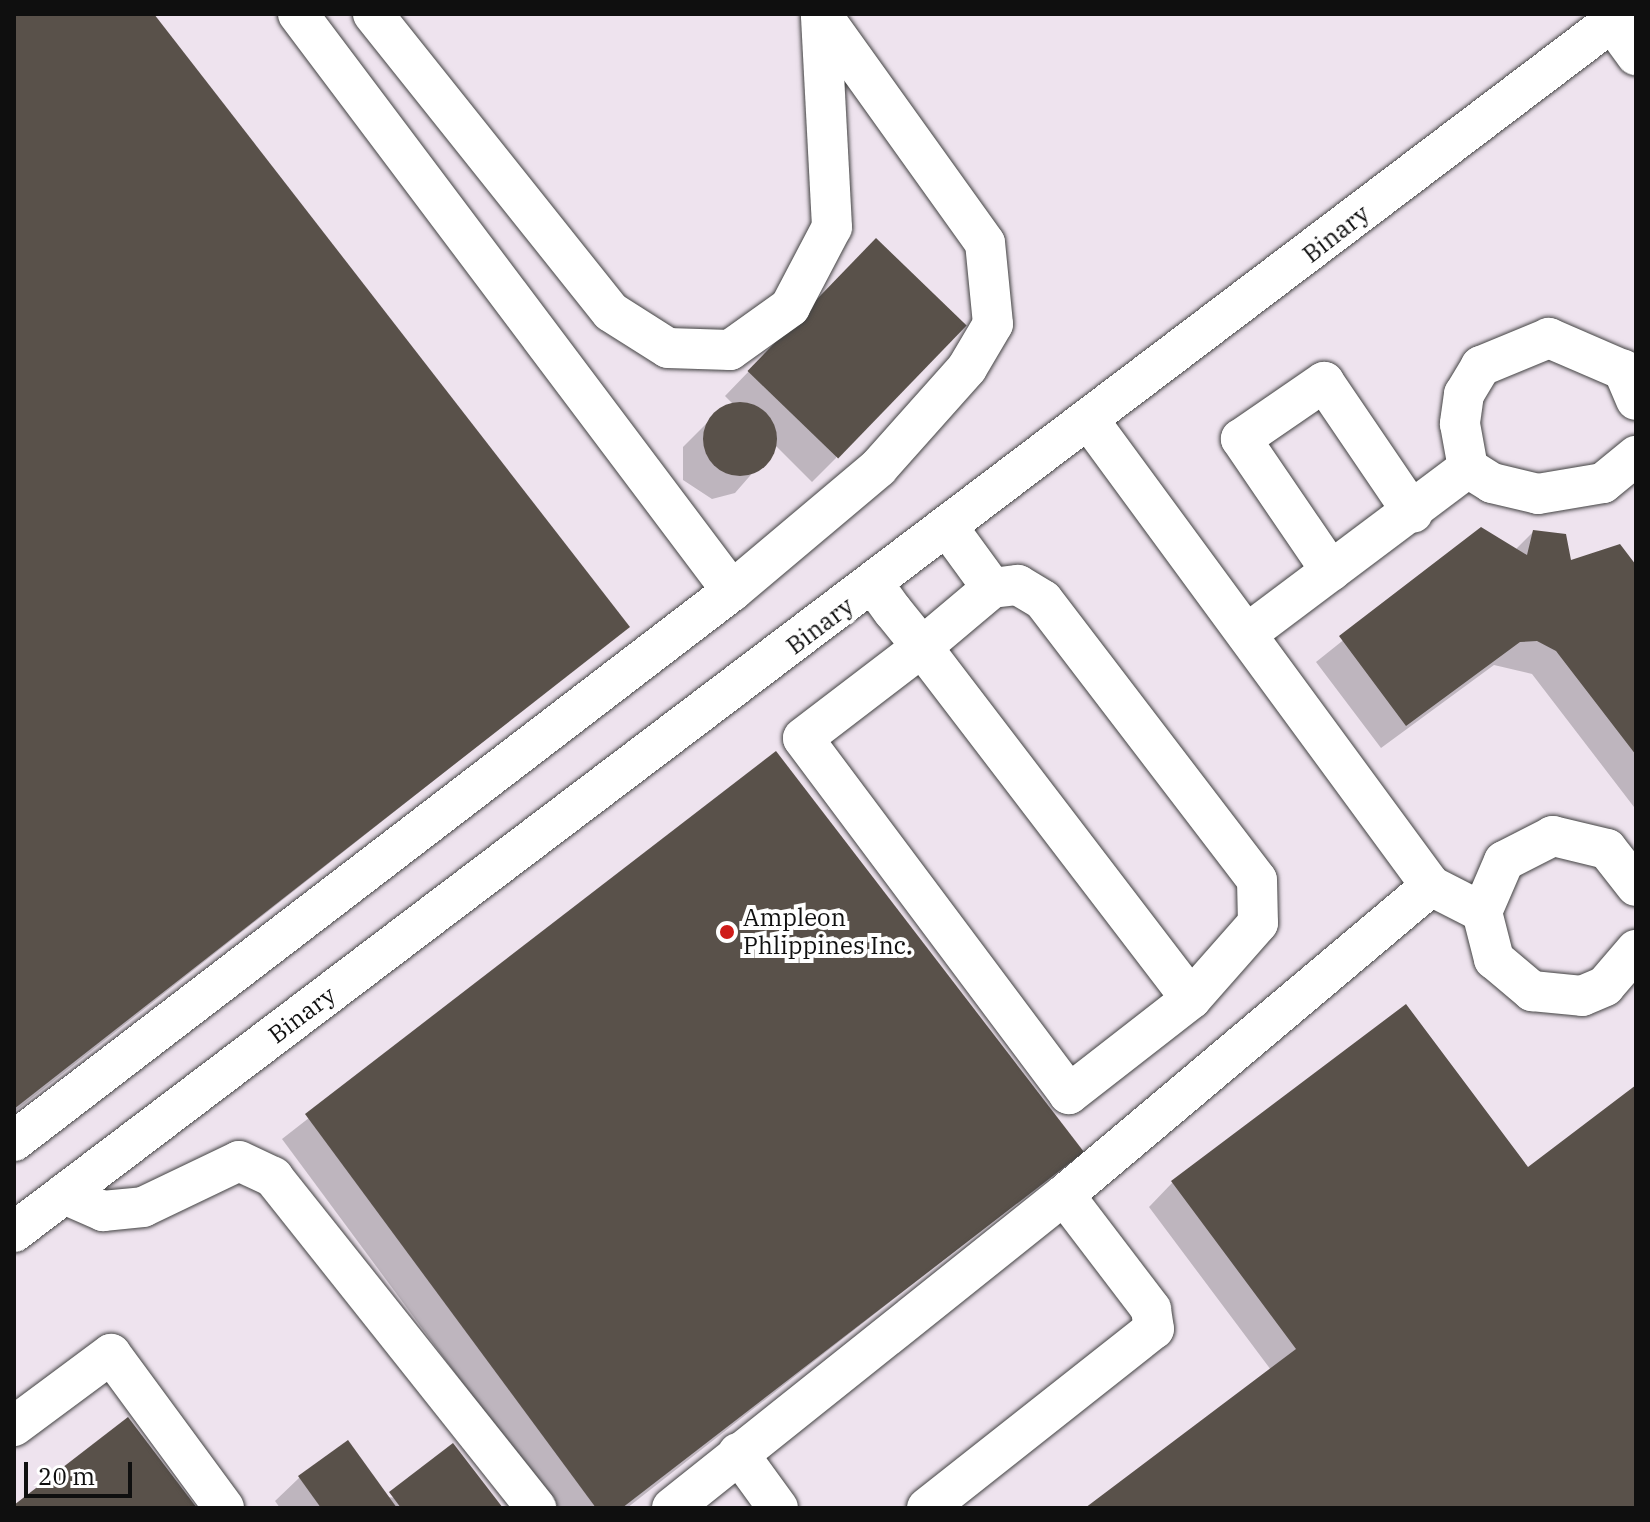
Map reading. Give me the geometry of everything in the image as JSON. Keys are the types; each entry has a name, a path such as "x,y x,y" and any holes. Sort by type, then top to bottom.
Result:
{"street":[{"path":"298,14 732,591"},
{"path":"373,14 611,312 668,348 730,350 790,307 832,227 821,14"},
{"path":"14,1141 732,591 878,468 967,368 993,324 985,243 821,14"},
{"path":"1617,18 1636,55"},
{"name":"Binary","path":"14,1232 1091,423 1617,18"},
{"path":"1636,400 1623,370 1549,338 1481,366 1464,394 1460,424 1468,468 1492,483 1538,494 1603,483 1636,456"},
{"path":"1331,571 1241,439 1324,382 1413,513"},
{"path":"1091,423 1431,886 1482,912"},
{"path":"1248,633 1413,513 1468,468"},
{"path":"949,529 992,588"},
{"path":"874,585 1191,999"},
{"path":"1018,585 1043,600 1257,880 1258,923 1191,999 1069,1094 803,738 922,647 992,588 1018,585"},
{"path":"1636,886 1607,849 1553,836 1504,861 1482,912 1494,959 1532,991 1582,996 1605,986 1636,950"},
{"path":"672,1508 1064,1195 1431,886"},
{"path":"64,1194 103,1211 143,1207 239,1161 273,1177 536,1508"},
{"path":"927,1508 1154,1329 1151,1309 1064,1195"},
{"path":"14,1426 111,1354 224,1508"},
{"path":"738,1453 778,1508"}],"shaded area":[{"path":"14,14 1636,14 1636,1508 14,1508"}],"building":[{"path":"14,14 154,14 630,627 14,1109"},
{"path":"876,238 967,326 838,459 747,371"},
{"path":"733,402 747,402 761,408 771,418 777,439 775,453 761,470 747,476 733,476 719,470 709,460 703,446 703,432 709,418 719,408"},
{"path":"1481,527 1527,555 1533,530 1566,534 1571,560 1620,544 1636,565 1636,755 1556,651 1537,641 1520,642 1406,726 1339,636"},
{"name":"Ampleon Phlippines Inc.","path":"776,751 1084,1152 622,1508 596,1508 305,1114"},
{"path":"1406,1004 1528,1167 1636,1085 1636,1508 1085,1508 1296,1349 1171,1181"},
{"path":"128,1417 197,1508 14,1508 14,1505"},
{"path":"348,1440 397,1508 321,1508 298,1476"},
{"path":"453,1443 503,1508 401,1508 389,1492"}],"place":[{"name":"Ampleon Phlippines Inc.","path":"727,932"}]}
